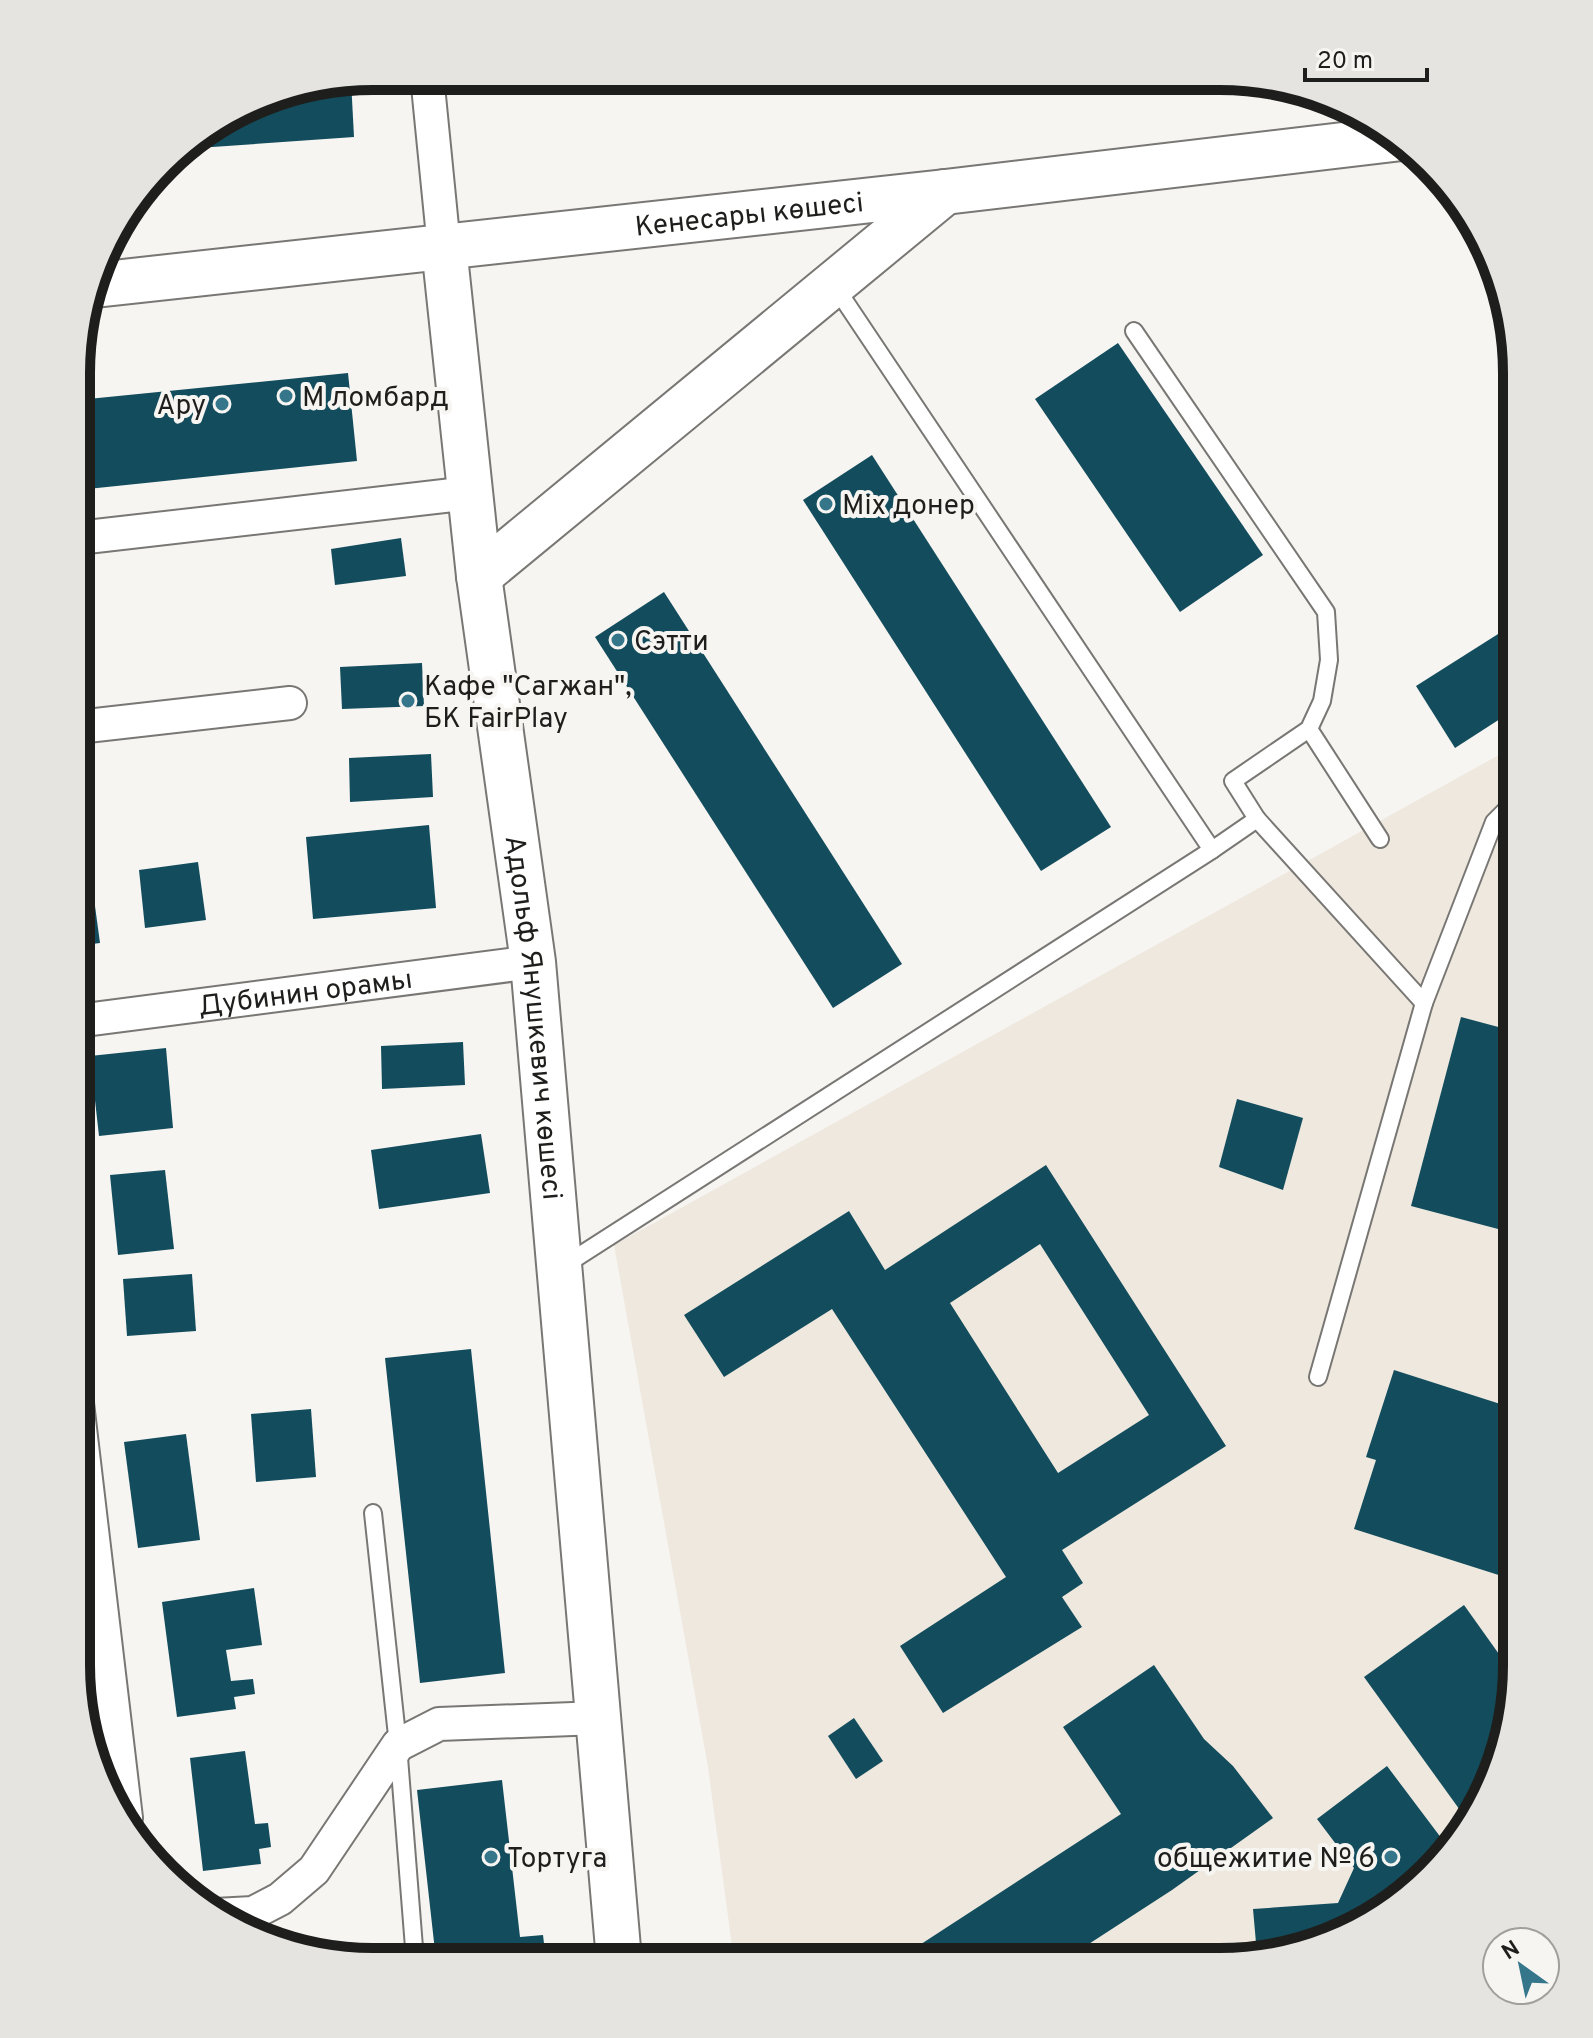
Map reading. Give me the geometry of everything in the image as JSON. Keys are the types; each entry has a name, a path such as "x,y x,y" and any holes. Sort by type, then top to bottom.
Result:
{"street":[{"name":"Адольф Янушкевич көшесі","path":"428,91 479,576 533,962 618,1948"},
{"name":"Кенесары көшесі","path":"104,284 945,192 1381,141"},
{"path":"479,576 945,192"},
{"path":"90,537 470,493"},
{"path":"90,726 290,703"},
{"name":"Дубинин орамы","path":"90,1019 533,962"},
{"path":"90,1513 124,1799"},
{"path":"238,1914 253,1913 280,1899 314,1870 398,1745 439,1724 599,1718"}],"lane":[{"path":"833,284 1212,850"},
{"path":"1134,331 1326,612 1329,660 1322,701 1309,729 1233,781 1257,819 1424,1003"},
{"path":"1309,729 1380,839"},
{"path":"1318,1377 1424,1003 1494,822 1503,813"},
{"path":"560,1268 1257,819"},
{"path":"373,1513 398,1745 414,1948"}],"shaded area":[{"path":"1503,753 1502,1684 1498,1721 1488,1756 1465,1807 1445,1837 1407,1878 1362,1910 1311,1933 1257,1946 732,1948 708,1767 614,1245"}],"building":[{"path":"352,91 354,137 201,148 231,128 264,112 336,92"},
{"path":"1118,343 1263,555 1180,612 1035,399"},
{"path":"348,373 357,461 90,489 90,399"},
{"path":"872,455 1111,827 1041,871 803,500"},
{"path":"401,538 406,576 335,585 331,549"},
{"path":"664,592 902,964 833,1008 595,637"},
{"path":"1503,631 1503,717 1455,748 1416,686"},
{"path":"422,663 424,706 342,709 340,667"},
{"path":"431,754 433,797 350,802 349,758"},
{"path":"429,825 436,908 313,919 306,837"},
{"path":"198,862 206,920 145,928 139,870"},
{"path":"90,869 100,943 90,944"},
{"path":"1461,1017 1503,1028 1502,1230 1411,1206"},
{"path":"463,1042 465,1085 382,1089 381,1046"},
{"path":"166,1048 173,1128 99,1136 90,1056"},
{"path":"1237,1099 1303,1118 1283,1190 1219,1167"},
{"path":"481,1134 490,1193 379,1209 371,1150"},
{"path":"1046,1165 1226,1446 1062,1550 1083,1583 1062,1597 1082,1627 943,1713 900,1646 1006,1577 832,1309 724,1377 684,1315 849,1211 885,1270","holes":["1040,1244 1149,1415 1058,1473 950,1303"]},
{"path":"165,1170 174,1249 118,1255 110,1175"},
{"path":"192,1274 196,1331 127,1336 123,1279"},
{"path":"471,1349 505,1673 420,1683 385,1358"},
{"path":"1394,1370 1502,1405 1502,1576 1354,1529 1376,1460 1366,1457"},
{"path":"311,1409 316,1477 256,1482 251,1414"},
{"path":"186,1434 200,1540 138,1548 124,1442"},
{"path":"254,1588 262,1645 226,1650 231,1681 253,1679 255,1694 234,1697 236,1709 177,1717 162,1602"},
{"path":"1464,1605 1502,1658 1502,1684 1498,1721 1488,1756 1462,1812 1364,1677"},
{"path":"1154,1665 1204,1739 1233,1766 1273,1818 1172,1890 1084,1947 916,1947 1121,1814 1063,1727"},
{"path":"854,1718 883,1761 856,1779 828,1736"},
{"path":"245,1751 255,1824 268,1823 271,1847 259,1849 261,1864 203,1871 190,1758"},
{"name":"общежитие № 6","path":"1387,1766 1443,1840 1407,1878 1362,1910 1311,1933 1256,1946 1253,1909 1338,1903 1354,1868 1317,1819"},
{"path":"502,1780 520,1937 543,1935 545,1948 435,1948 417,1790"}],"place":[{"name":"М ломбард","path":"286,396"},
{"name":"Ару","path":"222,404"},
{"name":"Mix донер","path":"826,504"},
{"name":"Сэтти","path":"618,640"},
{"name":"Кафе \"Сагжан\", БК FairPlay","path":"408,701"},
{"name":"Тортуга","path":"491,1857"},
{"name":"общежитие № 6","path":"1391,1857"}]}
